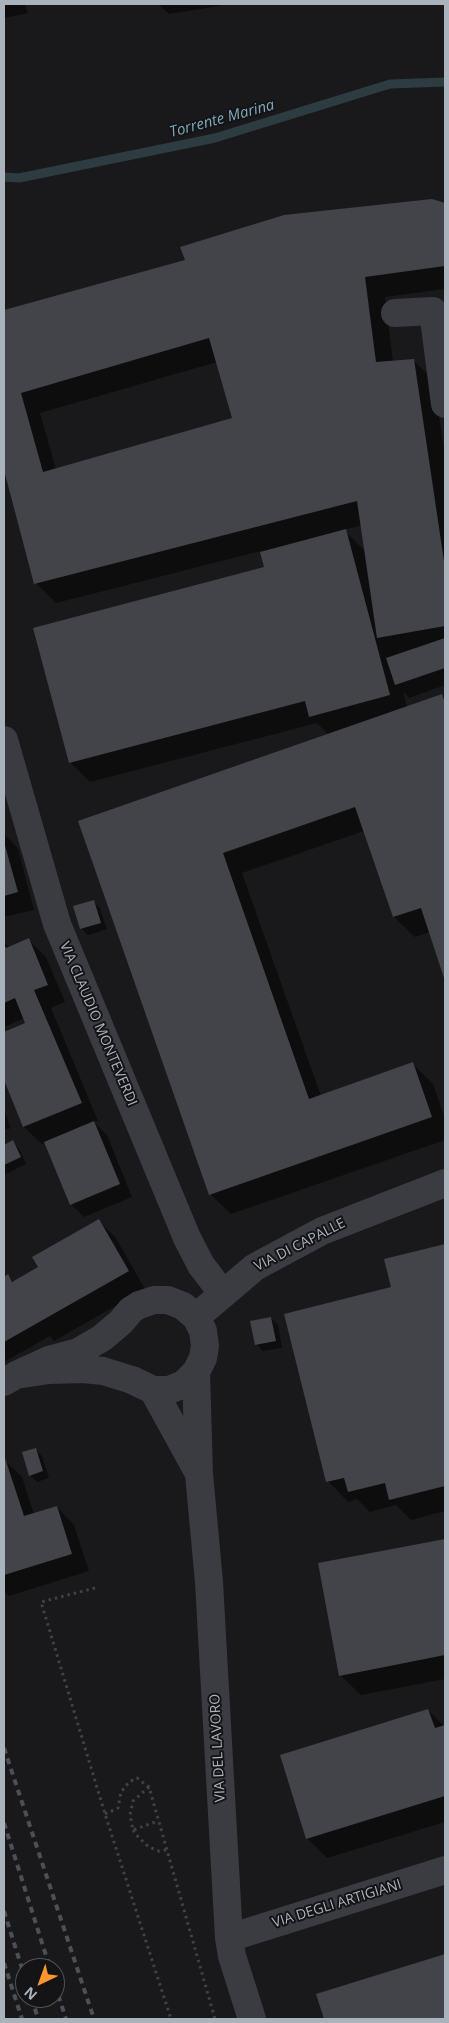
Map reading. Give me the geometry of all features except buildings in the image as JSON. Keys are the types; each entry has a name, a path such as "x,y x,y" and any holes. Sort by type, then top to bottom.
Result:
{"street":[{"path":"395,313 433,311 445,404"},
{"name":"VIA CLAUDIO MONTEVERDI","path":"4,740 57,924 187,1238 201,1266 223,1294"},
{"name":"VIA DI CAPALLE","path":"196,1317 255,1266 322,1231 445,1183"},
{"path":"154,1300 168,1300 183,1306 196,1317 203,1331 205,1346 203,1358 196,1372 184,1384 169,1390 142,1385 103,1371 84,1369 49,1370 10,1378 49,1360 78,1352 102,1338 121,1322 131,1310 154,1300"},
{"path":"121,1322 117,1332 116,1357 123,1371 142,1385"},
{"name":"VIA DEL LAVORO","path":"196,1372 199,1474 209,1582 229,1938 232,1956 252,2019"},
{"name":"VIA DEL LAVORO","path":"142,1385 199,1474"},
{"name":"VIA DEGLI ARTIGIANI","path":"229,1938 445,1870"}],"path":[{"path":"95,1588 41,1602 105,1814 171,2019"},
{"path":"105,1814 118,1808 121,1792 129,1782 137,1778 149,1786 215,2019"},
{"path":"149,1786 134,1801 130,1815 133,1830 149,1847 159,1851 167,1850"},
{"path":"133,1830 158,1821"}],"waterway":[{"name":"Torrente Marina","path":"4,177 19,178 215,138 390,84 445,82"}],"railway":[{"path":"4,1748 94,2019"},
{"path":"4,1823 47,1958"},
{"path":"4,1911 19,1958"},
{"path":"4,1963 22,2019"},
{"path":"35,2008 38,2019"},
{"path":"62,2008 66,2019"}]}
